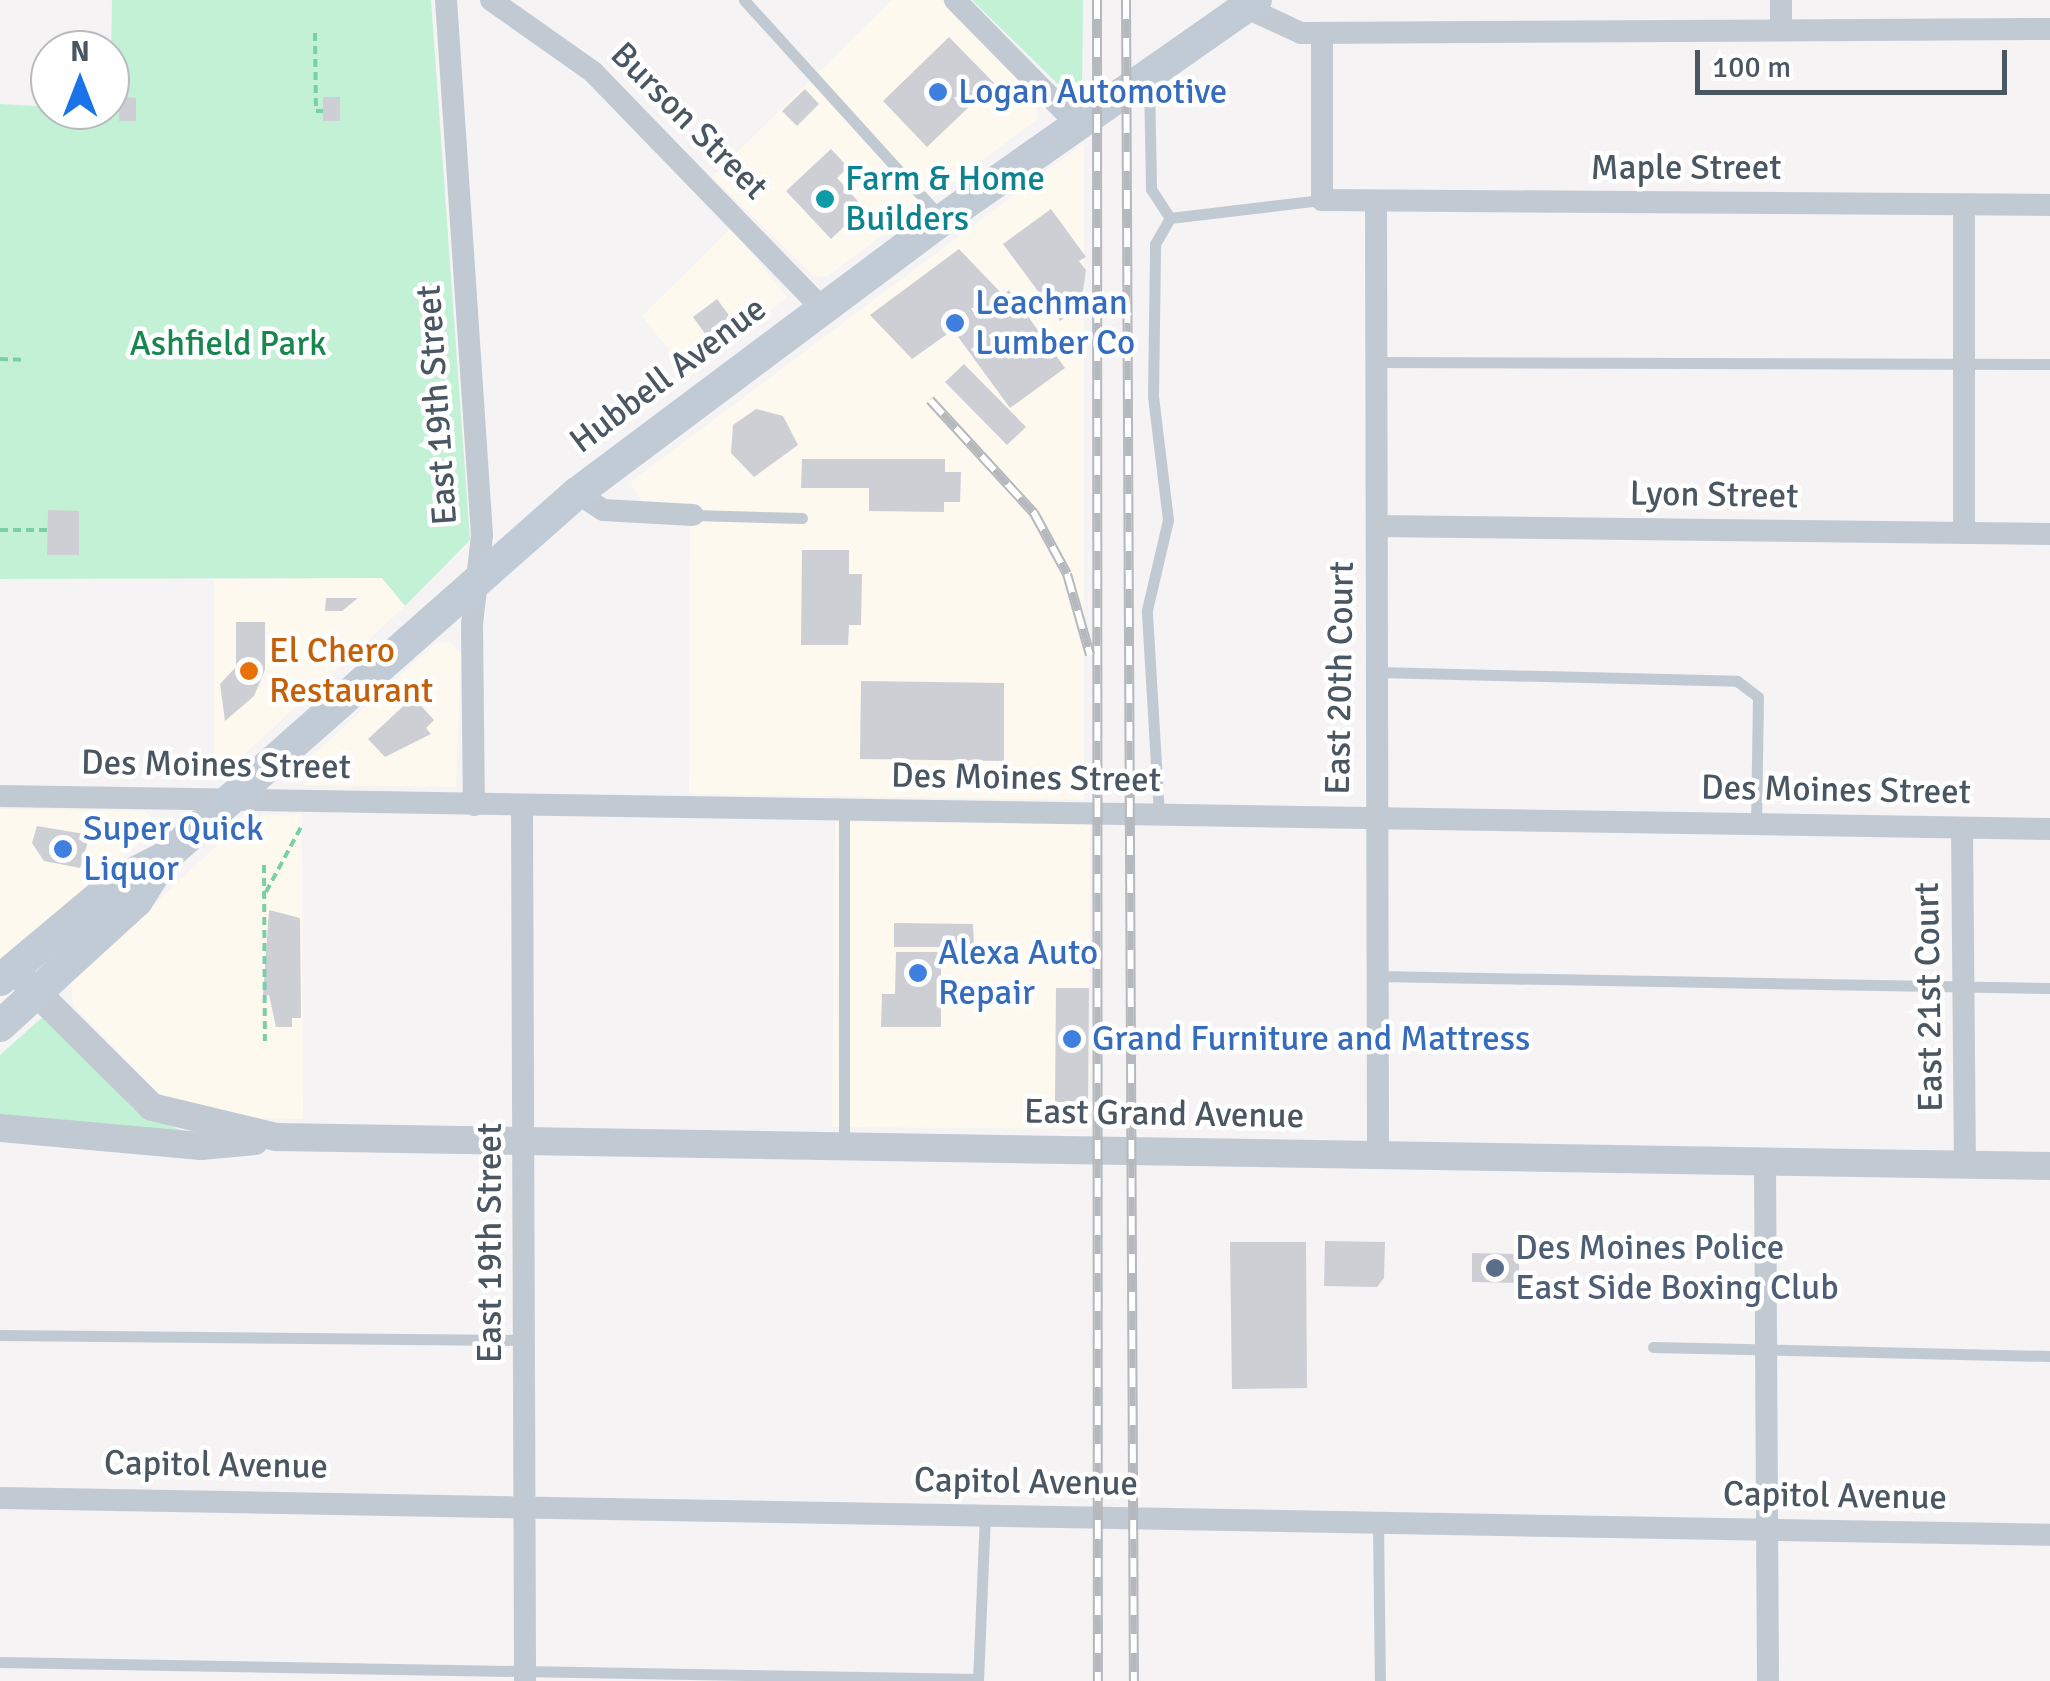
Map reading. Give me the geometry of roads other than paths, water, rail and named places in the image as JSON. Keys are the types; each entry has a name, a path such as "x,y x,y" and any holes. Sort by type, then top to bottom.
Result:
{"main road":[{"name":"Hubbell Avenue","path":"1,979 118,881 164,858 480,574 576,493 1076,123 1250,4"},
{"name":"Hubbell Avenue","path":"0,1026 137,901 164,858"}],"street":[{"name":"East 19th Street","path":"446,0 480,574 472,624 474,805"},
{"name":"Burson Street","path":"491,0 593,72 823,309"},
{"path":"955,0 1076,123"},
{"path":"1780,0 1780,30"},
{"path":"1250,4 1301,33 2050,29"},
{"path":"1322,33 1322,200"},
{"name":"Maple Street","path":"1322,200 2050,205"},
{"name":"East 20th Court","path":"1376,201 1377,672 1373,819 1378,1156"},
{"path":"1964,205 1964,533"},
{"path":"576,493 603,510 693,515"},
{"name":"Lyon Street","path":"1376,526 2050,534"},
{"name":"Des Moines Street","path":"0,796 2050,829"},
{"name":"East 19th Street","path":"522,806 525,1676"},
{"name":"East 21st Court","path":"1962,828 1966,1166"},
{"path":"1,979 41,988"},
{"name":"East Grand Avenue","path":"41,988 152,1107 198,1124 276,1137"},
{"name":"East Grand Avenue","path":"0,1128 201,1146 276,1137 2050,1166"},
{"path":"1766,1162 1768,1681"},
{"name":"Capitol Avenue","path":"0,1498 525,1504 985,1517 2050,1535"}],"lane":[{"path":"744,0 943,220"},
{"path":"1148,73 1150,188 1170,218"},
{"path":"1170,218 1322,200"},
{"path":"1160,815 1147,610 1168,520 1153,396 1155,244 1170,218"},
{"path":"1376,362 2050,364"},
{"path":"693,515 802,518"},
{"path":"1377,672 1737,681 1758,697 1756,823"},
{"path":"844,810 844,1147"},
{"path":"1377,976 2050,988"},
{"path":"0,1335 525,1340"},
{"path":"1653,1347 2050,1356"},
{"path":"0,1662 525,1676 978,1680 985,1517"},
{"path":"1378,1523 1380,1681"}],"railway":[{"path":"1097,0 1098,1681"},
{"path":"1126,0 1134,1681"},
{"path":"930,400 1034,513 1067,574 1090,655"}],"place":[{"name":"Logan Automotive","path":"938,92"},
{"name":"Farm & Home Builders","path":"825,199"},
{"name":"Leachman Lumber Co","path":"955,323"},
{"name":"El Chero Restaurant","path":"249,671"},
{"name":"Super Quick Liquor","path":"63,849"},
{"name":"Alexa Auto Repair","path":"918,973"},
{"name":"Grand Furniture and Mattress","path":"1072,1039"},
{"name":"Des Moines Police East Side Boxing Club","path":"1495,1268"}],"park label":[{"name":"Ashfield Park","path":"228,344"}]}
